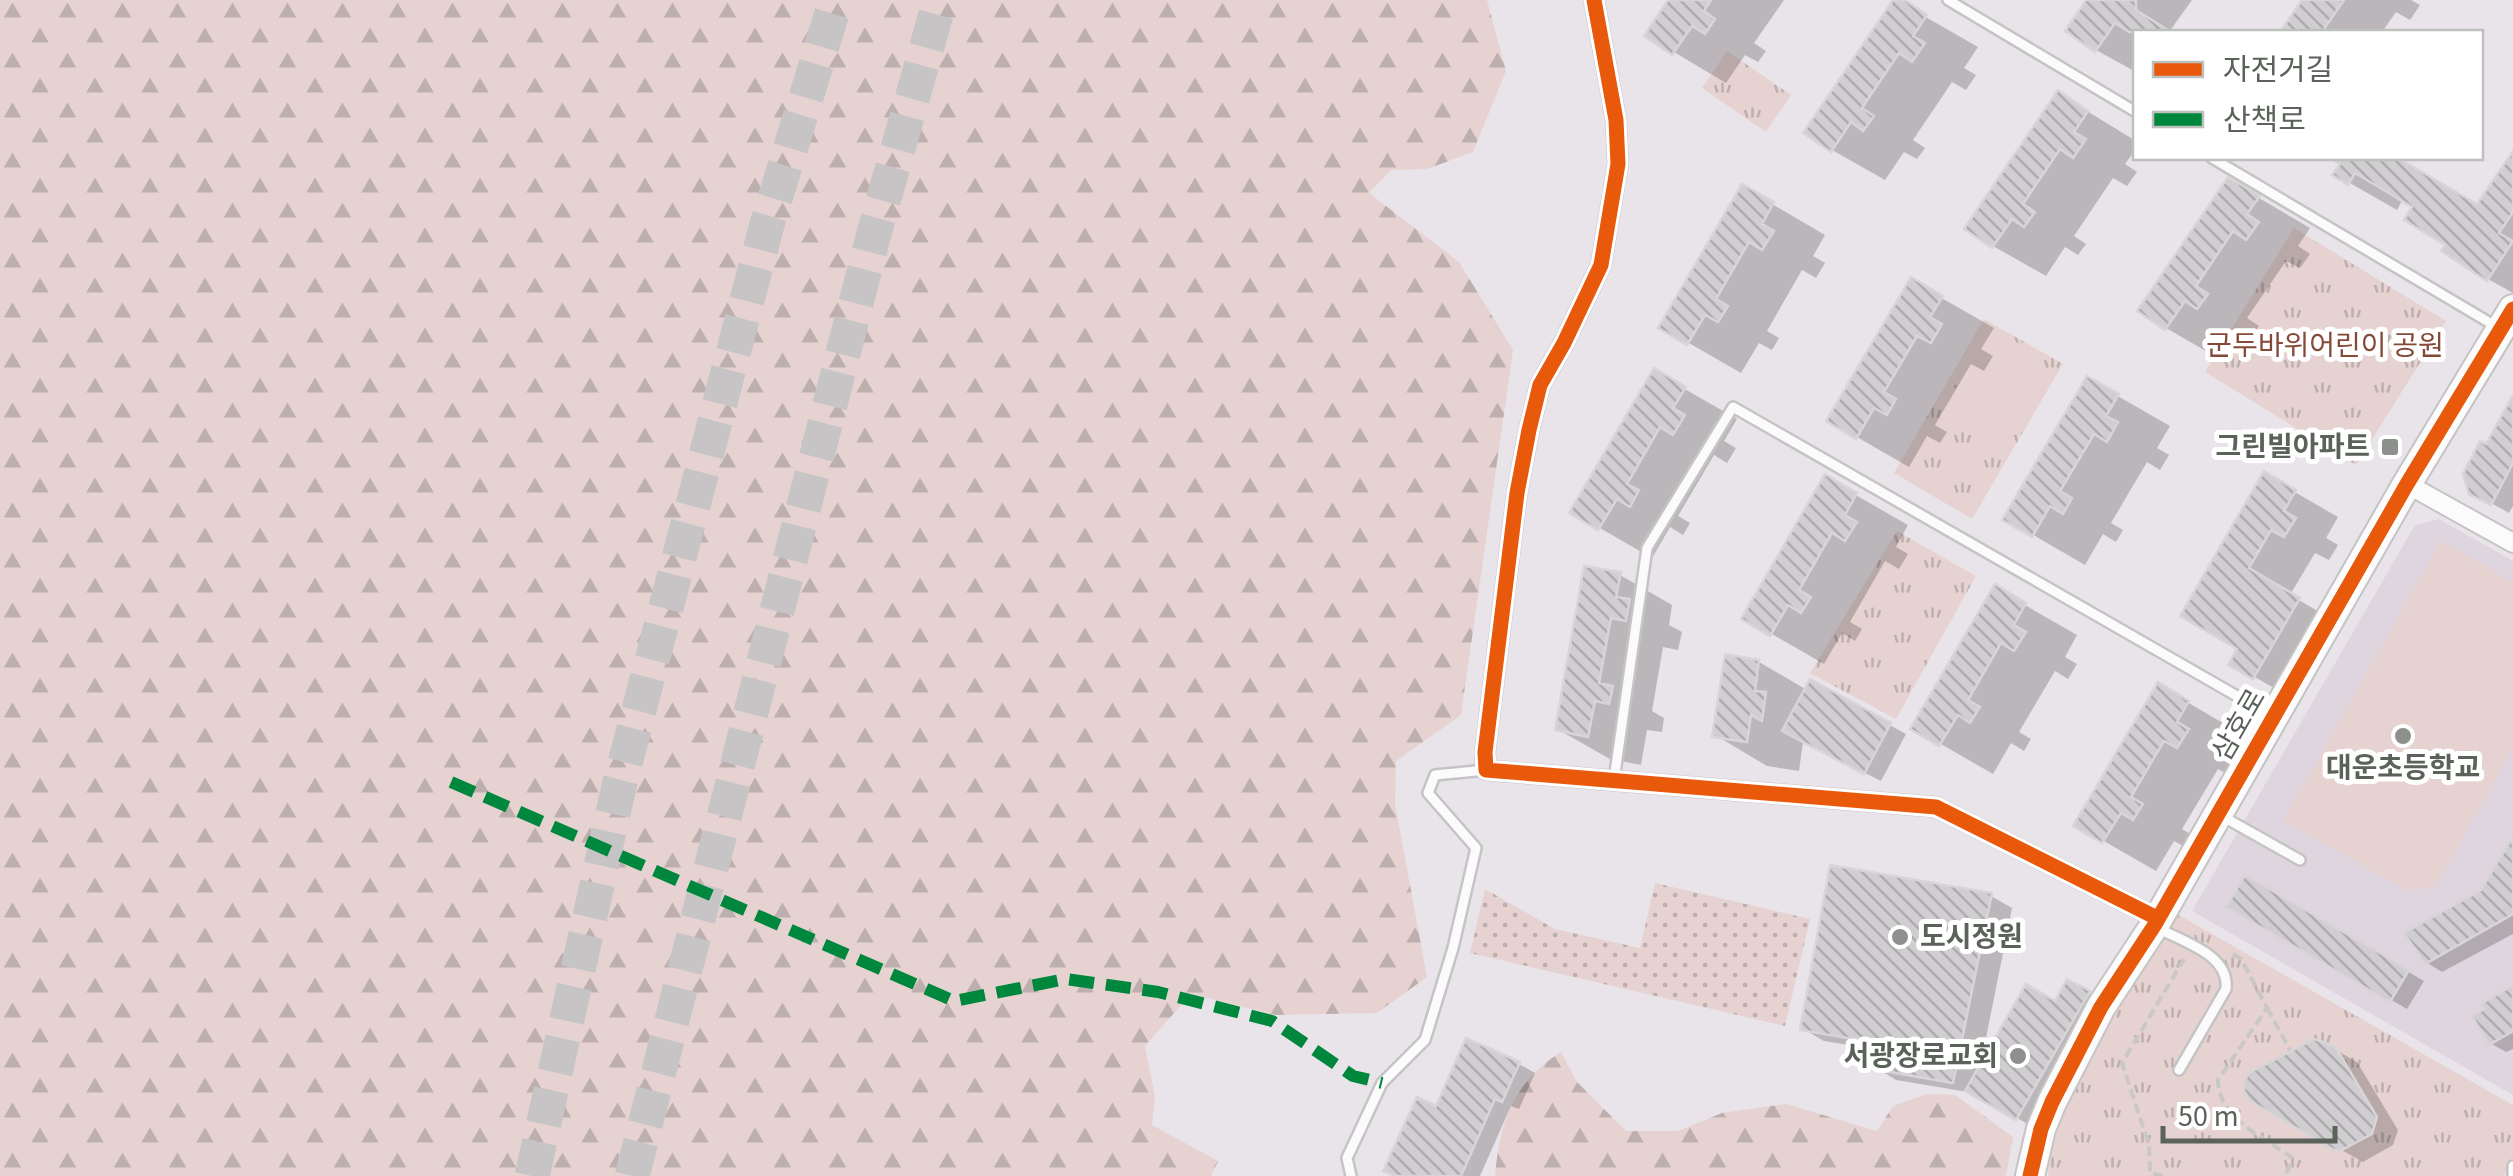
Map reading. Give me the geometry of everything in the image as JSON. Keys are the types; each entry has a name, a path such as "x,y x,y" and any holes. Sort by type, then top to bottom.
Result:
{"street":[{"path":"1594,0 1616,120 1618,164 1601,266 1540,384 1529,430 1514,512 1486,770 1936,807 2156,922"},
{"name":"삼호로","path":"2030,1176 2041,1129 2100,1007 2156,922 2506,319"},
{"path":"2407,484 2513,543"}],"lane":[{"path":"1948,0 2133,110"},
{"path":"2216,160 2506,319"},
{"path":"1614,780 1647,548 1733,406 2273,716"},
{"path":"1351,1176 1347,1158 1382,1082 1426,1040 1476,848 1428,793 1435,775 1486,770"},
{"path":"2218,814 2300,860"},
{"path":"2156,922 2191,947 2218,960 2227,980 2226,989 2179,1070"},
{"path":"2513,1166 2513,1176"}],"path":[{"path":"2150,1173 2149,1145 2122,1064 2191,947"},
{"path":"2226,950 2240,958 2290,1050"},
{"path":"2267,1008 2218,1080 2218,1090 2226,1110 2290,1157 2282,1176"},
{"path":"2142,1176 2164,1176"}],"shaded area":[{"name":"대운초등학교","path":"2439,519 2513,561 2513,1095 2192,911 2415,525"}],"green space":[{"path":"0,0 1487,0 1506,71 1473,152 1427,169 1391,170 1369,193 1459,262 1513,350 1461,715 1396,761 1395,804 1427,977 1377,1013 1276,1015 1191,994 1145,1046 1155,1097 1152,1125 1218,1161 1211,1176 0,1176"},
{"path":"1727,51 1791,95 1766,132 1702,88"},
{"name":"군두바위어린이 공원","path":"2294,228 2446,321 2356,465 2205,372"},
{"path":"1984,319 2063,364 1972,519 1894,473"},
{"path":"1987,334 2044,366 2003,437 1946,405"},
{"path":"1897,531 1976,576 1896,719 1810,673"},
{"path":"2441,541 2513,582 2513,748 2435,887 2409,891 2283,821"},
{"path":"1655,883 1810,919 1785,1026 1470,953 1485,889 1555,929 1640,948"},
{"path":"2177,914 2513,1105 2513,1159 2504,1176 2048,1176 2054,1144 2081,1076"},
{"path":"1561,1052 1577,1082 1626,1131 1678,1131 1722,1113 1786,1104 1877,1131 1893,1106 1927,1094 1955,1095 2013,1137 2006,1176 1495,1176 1505,1121 1512,1105 1531,1076"}],"building":[{"path":"1668,0 1711,0 1704,11 1715,19 1705,34 1692,26 1672,55 1644,36"},
{"path":"1893,0 1905,0 1927,15 1913,36 1925,43 1912,62 1899,53 1862,108 1874,116 1863,131 1851,122 1831,152 1803,133"},
{"path":"2086,0 2136,0 2136,10 2168,30 2129,32 2115,23 2095,52 2065,31"},
{"path":"2302,0 2344,0 2323,30 2281,30"},
{"path":"2058,90 2088,111 2074,132 2086,139 2073,158 2060,149 2023,204 2035,212 2024,227 2012,219 1992,248 1964,229"},
{"path":"2513,151 2513,212 2499,233 2513,241 2487,281 2441,251 2445,245 2404,220 2412,207 2355,173 2348,185 2332,175 2340,164 2333,160 2401,160 2477,204"},
{"path":"2228,177 2260,196 2247,214 2259,222 2246,240 2233,231 2196,286 2208,294 2197,309 2185,301 2165,330 2137,311"},
{"path":"1742,184 1774,202 1762,224 1774,231 1762,250 1749,242 1716,299 1728,306 1718,322 1705,315 1687,345 1658,328"},
{"path":"1911,277 1943,296 1930,317 1942,324 1931,343 1917,336 1884,392 1896,399 1887,415 1874,408 1856,439 1826,421"},
{"path":"1654,368 1686,387 1673,408 1685,415 1673,435 1660,427 1627,484 1639,490 1630,507 1617,499 1598,530 1569,513"},
{"path":"2087,376 2119,394 2106,416 2118,422 2107,442 2094,434 2060,491 2072,498 2063,514 2050,506 2032,537 2002,520"},
{"path":"2513,395 2513,463 2491,505 2469,494 2463,474 2480,441 2486,444"},
{"path":"2264,471 2296,490 2284,511 2296,518 2284,537 2271,530 2249,568 2300,598 2253,679 2228,665 2237,649 2180,616"},
{"path":"1825,474 1857,493 1845,515 1857,522 1845,541 1832,533 1799,590 1811,597 1801,613 1788,605 1770,636 1741,619"},
{"path":"1584,566 1621,572 1616,597 1630,599 1626,621 1611,618 1599,683 1613,686 1609,704 1595,701 1588,737 1555,730"},
{"path":"1995,584 2026,603 2014,625 2026,632 2014,651 2001,643 1968,700 1980,707 1970,723 1958,715 1939,746 1910,729"},
{"path":"1725,654 1759,660 1755,691 1766,692 1762,721 1751,715 1747,742 1712,737"},
{"path":"1810,679 1891,723 1864,774 1782,731"},
{"path":"2158,682 2189,701 2177,722 2189,729 2177,748 2164,741 2131,797 2143,804 2133,820 2121,813 2102,843 2073,826"},
{"path":"2513,836 2513,914 2425,964 2404,933 2481,890"},
{"name":"도시정원","path":"1830,865 1992,893 1953,1083 1872,1069 1877,1043 1800,1030"},
{"path":"2245,875 2409,970 2390,1002 2226,907"},
{"name":"서광장로교회","path":"2067,979 2090,991 2016,1120 1965,1091 2026,984 2055,1001"},
{"path":"2513,985 2513,1031 2489,1045 2472,1016 2484,1009 2481,1004"},
{"path":"1466,1038 1520,1062 1502,1102 1495,1099 1461,1176 1395,1176 1383,1171 1417,1097 1436,1106"},
{"path":"2314,1039 2335,1046 2377,1117 2372,1134 2340,1151 2250,1101 2244,1091 2249,1073"}],"tunnel":[{"path":"532,1176 620,782 766,228 836,0"},
{"path":"632,1176 873,237 940,0"}],"marked path":[{"path":"451,782 954,1001 1066,979 1158,992 1272,1021 1353,1076 1382,1083"}],"cycle path":[{"path":"1594,0 1616,120 1618,164 1601,265 1540,385 1529,430 1517,493 1486,770 1936,807 2157,918"},
{"path":"2030,1176 2052,1102 2101,1007 2154,926 2407,484 2513,309"}],"place":[{"name":"그린빌아파트","path":"2390,447"},
{"name":"대운초등학교","path":"2403,736"},
{"name":"도시정원","path":"1900,937"},
{"name":"서광장로교회","path":"2018,1056"}]}
